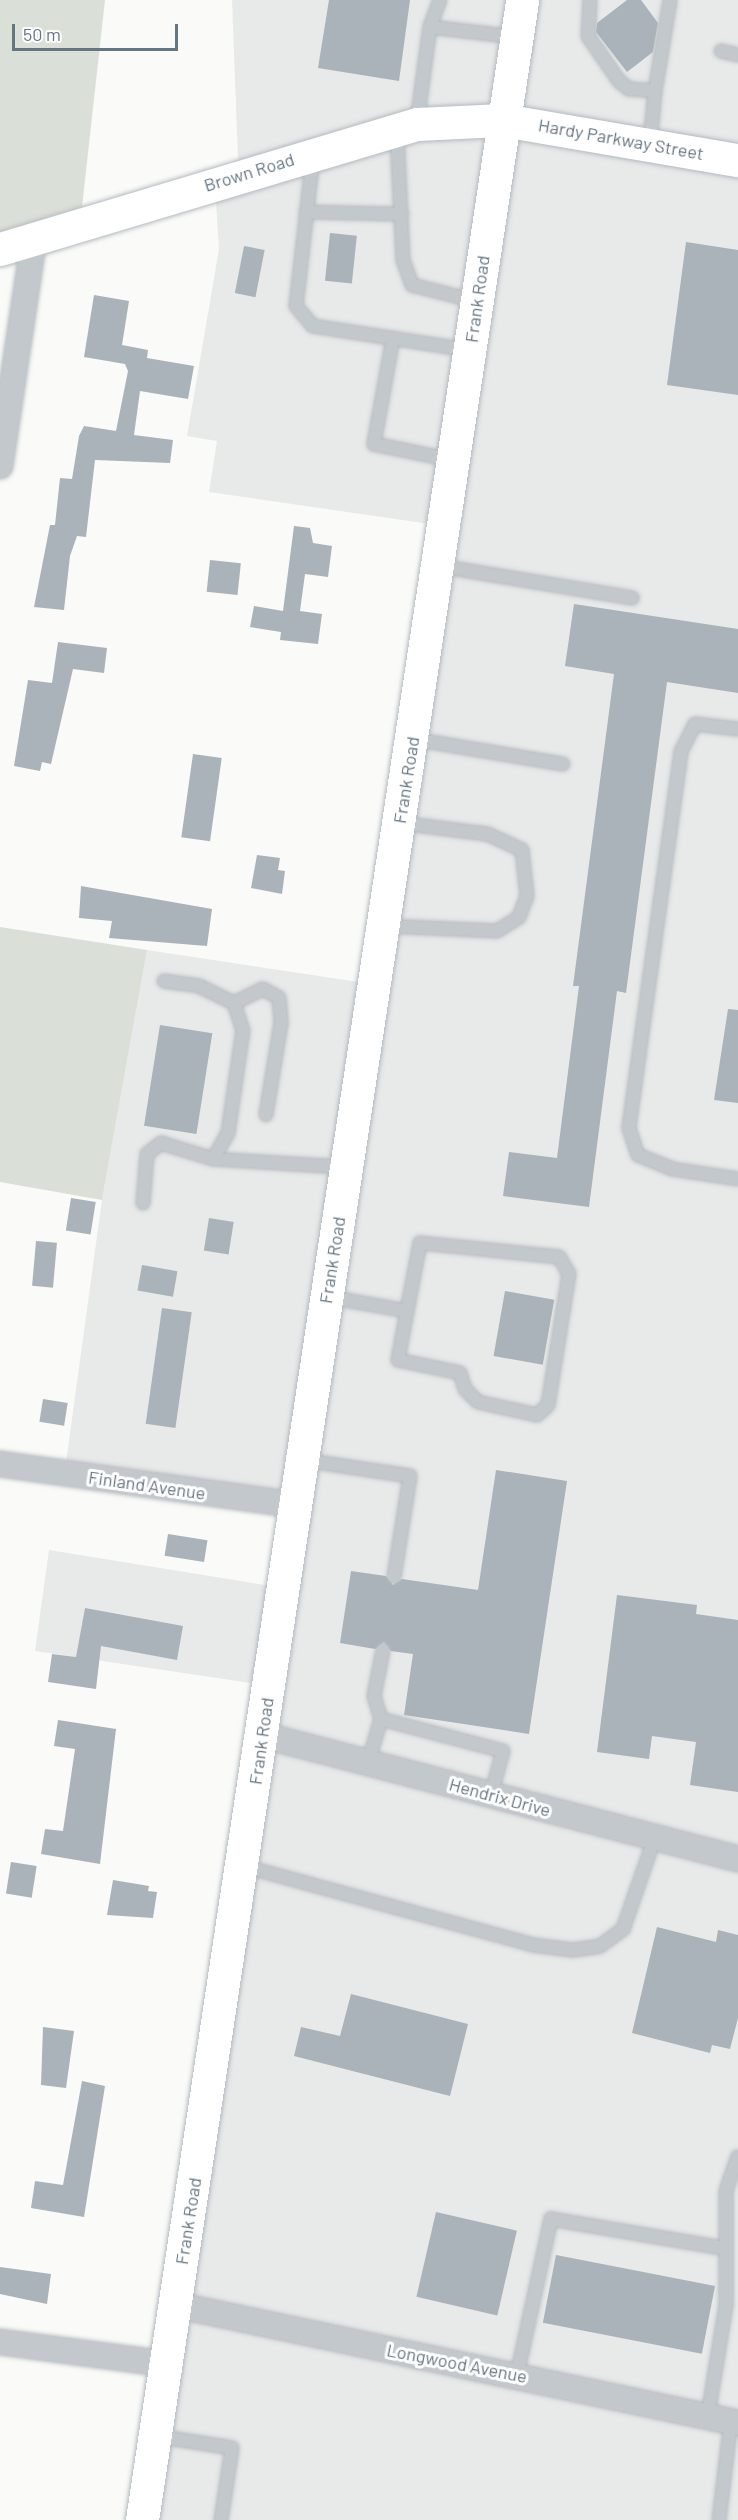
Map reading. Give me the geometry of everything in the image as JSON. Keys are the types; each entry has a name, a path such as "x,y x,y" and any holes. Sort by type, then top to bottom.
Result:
{"main road":[{"name":"Frank Road","path":"142,2520 522,0"},
{"name":"Brown Road","path":"0,249 407,126 503,120"},
{"name":"Hardy Parkway Street","path":"503,120 650,143 738,160"}],"street":[{"path":"0,466 34,239"},
{"name":"Finland Avenue","path":"0,1464 295,1505"},
{"name":"Hendrix Drive","path":"262,1735 738,1859"},
{"name":"Longwood Avenue","path":"176,2305 726,2420"},
{"path":"0,2342 166,2364"}],"lane":[{"path":"440,0 430,27 407,126 402,214 403,260 412,285 477,302"},
{"path":"590,0 588,36 619,81 630,89 655,91"},
{"path":"650,143 655,91 670,0"},
{"path":"430,27 516,37"},
{"path":"721,51 738,55"},
{"path":"313,153 296,306 313,326 469,350"},
{"path":"306,212 402,214"},
{"path":"393,338 374,444 453,460"},
{"path":"438,566 632,598"},
{"path":"738,729 695,724 681,752 628,1128 638,1155 672,1169 738,1179"},
{"path":"412,739 563,764"},
{"path":"384,926 497,931 519,917 527,896 522,850 487,834 399,823"},
{"path":"164,981 199,986 234,1003"},
{"path":"234,1003 263,989 279,998 281,1023 266,1115"},
{"path":"213,1158 228,1133 241,1042 234,1003"},
{"path":"143,1203 147,1154 162,1143 213,1158 347,1167"},
{"path":"420,1244 559,1257 570,1274 548,1405 537,1415 478,1402 465,1389 460,1373 398,1360 407,1311 420,1244"},
{"path":"327,1297 407,1311"},
{"path":"302,1459 410,1476 394,1577"},
{"path":"368,1763 381,1719 374,1696 383,1650"},
{"path":"381,1719 503,1751 491,1795"},
{"path":"242,1866 533,1945 573,1950 600,1946 623,1929 655,1838"},
{"path":"719,2520 726,2420 726,2306 723,2248 726,2191 738,2157"},
{"path":"517,2375 551,2219 723,2248"},
{"path":"155,2436 232,2448 221,2520"}],"shaded area":[{"path":"0,0 105,0 82,207 0,232"},
{"path":"232,0 738,0 738,2520 142,2520 264,1685 35,1651 49,1550 271,1586 283,1510 64,1477 102,1200 147,950 372,984 437,525 209,492 217,441 187,436 219,249 214,171 238,160"},
{"path":"0,927 147,950 102,1200 0,1182"}],"building":[{"path":"329,0 410,0 399,81 318,68"},
{"path":"627,0 641,0 658,23 653,52 627,72 596,32 597,23"},
{"path":"330,233 357,236 352,284 325,281"},
{"path":"686,242 738,250 738,395 667,385"},
{"path":"244,246 265,250 255,297 235,293"},
{"path":"94,295 129,301 122,345 148,350 147,358 194,366 188,399 140,391 134,435 173,440 170,463 95,460 86,537 77,536 70,556 64,610 34,607 50,525 55,525 60,478 72,479 79,436 84,426 116,431 128,371 125,364 84,357"},
{"path":"294,526 310,528 313,543 332,546 328,577 305,574 300,611 322,614 318,644 280,640 281,632 250,627 254,606 283,611"},
{"path":"210,560 241,563 237,595 207,592"},
{"path":"574,604 738,629 738,693 667,682 626,993 617,991 589,1207 503,1196 509,1152 557,1158 579,986 573,986 614,674 565,666"},
{"path":"58,642 107,648 104,673 73,669 51,764 42,762 40,771 14,766 28,680 52,683"},
{"path":"193,754 222,758 210,841 181,837"},
{"path":"257,855 280,858 278,870 285,871 282,894 251,888"},
{"path":"81,886 212,909 207,946 109,938 112,921 79,918"},
{"path":"728,1009 738,1010 738,1103 714,1100"},
{"path":"160,1025 212,1033 196,1134 144,1126"},
{"path":"71,1198 96,1202 91,1235 66,1231"},
{"path":"209,1218 234,1222 229,1255 204,1251"},
{"path":"36,1241 57,1243 53,1288 32,1286"},
{"path":"142,1265 177,1271 173,1297 137,1291"},
{"path":"505,1291 554,1300 543,1365 494,1356"},
{"path":"162,1308 192,1312 175,1428 146,1424"},
{"path":"43,1399 68,1403 64,1426 39,1422"},
{"path":"496,1470 567,1481 529,1734 404,1715 413,1654 391,1651 384,1642 375,1649 340,1643 351,1571 386,1576 393,1585 402,1579 478,1590"},
{"path":"168,1534 208,1540 204,1562 165,1556"},
{"path":"617,1595 697,1605 696,1614 738,1620 738,1792 690,1785 696,1742 652,1736 649,1759 597,1752"},
{"path":"85,1608 183,1626 177,1660 101,1646 96,1689 48,1682 52,1654 76,1657"},
{"path":"58,1720 116,1729 100,1864 41,1854 45,1829 63,1831 75,1749 54,1746"},
{"path":"11,1862 37,1866 32,1898 6,1894"},
{"path":"113,1880 149,1886 148,1891 157,1892 153,1918 107,1915"},
{"path":"657,1927 716,1942 718,1930 738,1935 738,2018 730,2049 712,2045 710,2053 632,2033"},
{"path":"351,1994 468,2024 450,2096 294,2056 301,2027 340,2036"},
{"path":"43,2027 74,2031 66,2088 41,2085"},
{"path":"82,2081 105,2086 84,2217 31,2208 35,2181 63,2185"},
{"path":"436,2212 517,2231 497,2315 416,2297"},
{"path":"556,2255 715,2286 702,2354 543,2323"},
{"path":"0,2267 51,2274 47,2304 0,2294"}]}
